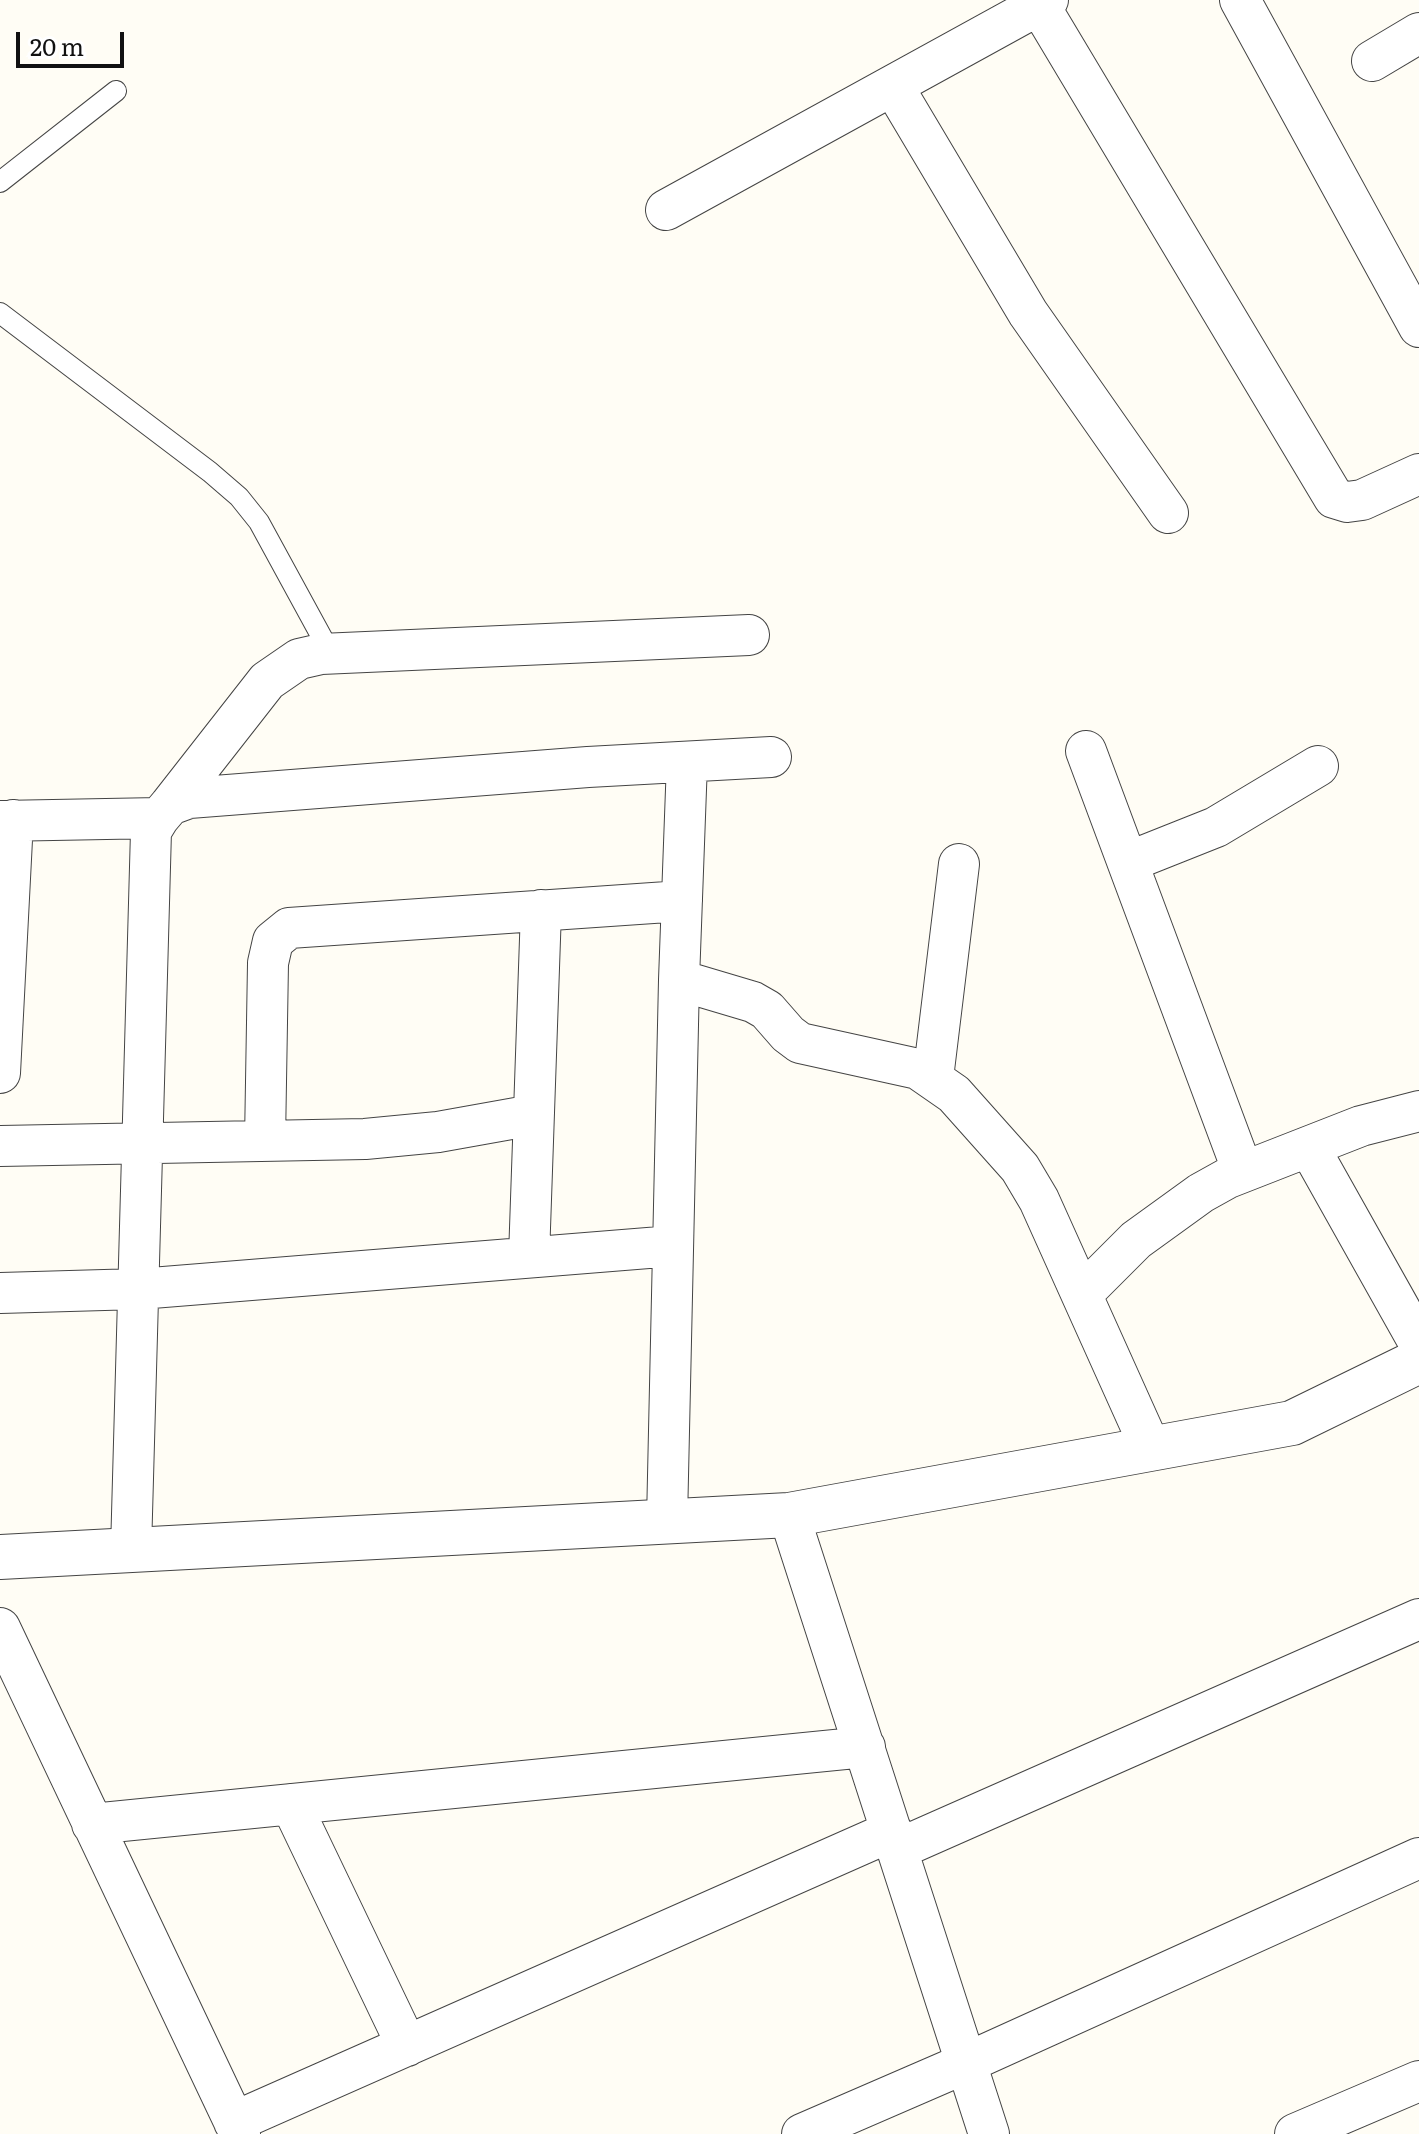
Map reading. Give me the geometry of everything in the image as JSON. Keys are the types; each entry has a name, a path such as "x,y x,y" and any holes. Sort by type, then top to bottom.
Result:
{"street":[{"path":"1240,0 1419,327"},
{"path":"666,210 1044,3 1334,498 1347,502 1362,500 1419,474"},
{"path":"1372,61 1419,33"},
{"path":"893,86 1028,313 1168,513"},
{"path":"131,1550 151,831 267,681 299,659 331,654 749,635"},
{"path":"1086,751 1243,1172"},
{"path":"0,1073 6,820 165,811 189,798 588,767 771,757"},
{"path":"667,1521 687,762"},
{"path":"1128,862 1216,827 1318,766"},
{"path":"933,1078 959,864"},
{"path":"265,1141 268,963 273,941 289,928 682,901"},
{"path":"529,1257 541,910"},
{"path":"679,980 753,1002 767,1010 800,1043 918,1069 954,1094 1020,1168 1039,1200 1151,1449"},
{"path":"1082,1294 1136,1240 1201,1193 1243,1172 1383,1119 1419,1111"},
{"path":"0,1146 365,1139 409,1136 533,1115"},
{"path":"1309,1147 1419,1343"},
{"path":"0,1293 139,1289 673,1246"},
{"path":"0,1557 789,1515 1292,1423 1419,1361"},
{"path":"789,1515 989,2134"},
{"path":"0,1628 237,2128 407,2046 1419,1619"},
{"path":"92,1824 865,1747"},
{"path":"291,1804 407,2046"},
{"path":"802,2134 1419,1858"},
{"path":"1295,2134 1419,2081"}],"lane":[{"path":"0,182 116,91"},
{"path":"0,313 239,497 259,522 331,654"}]}
